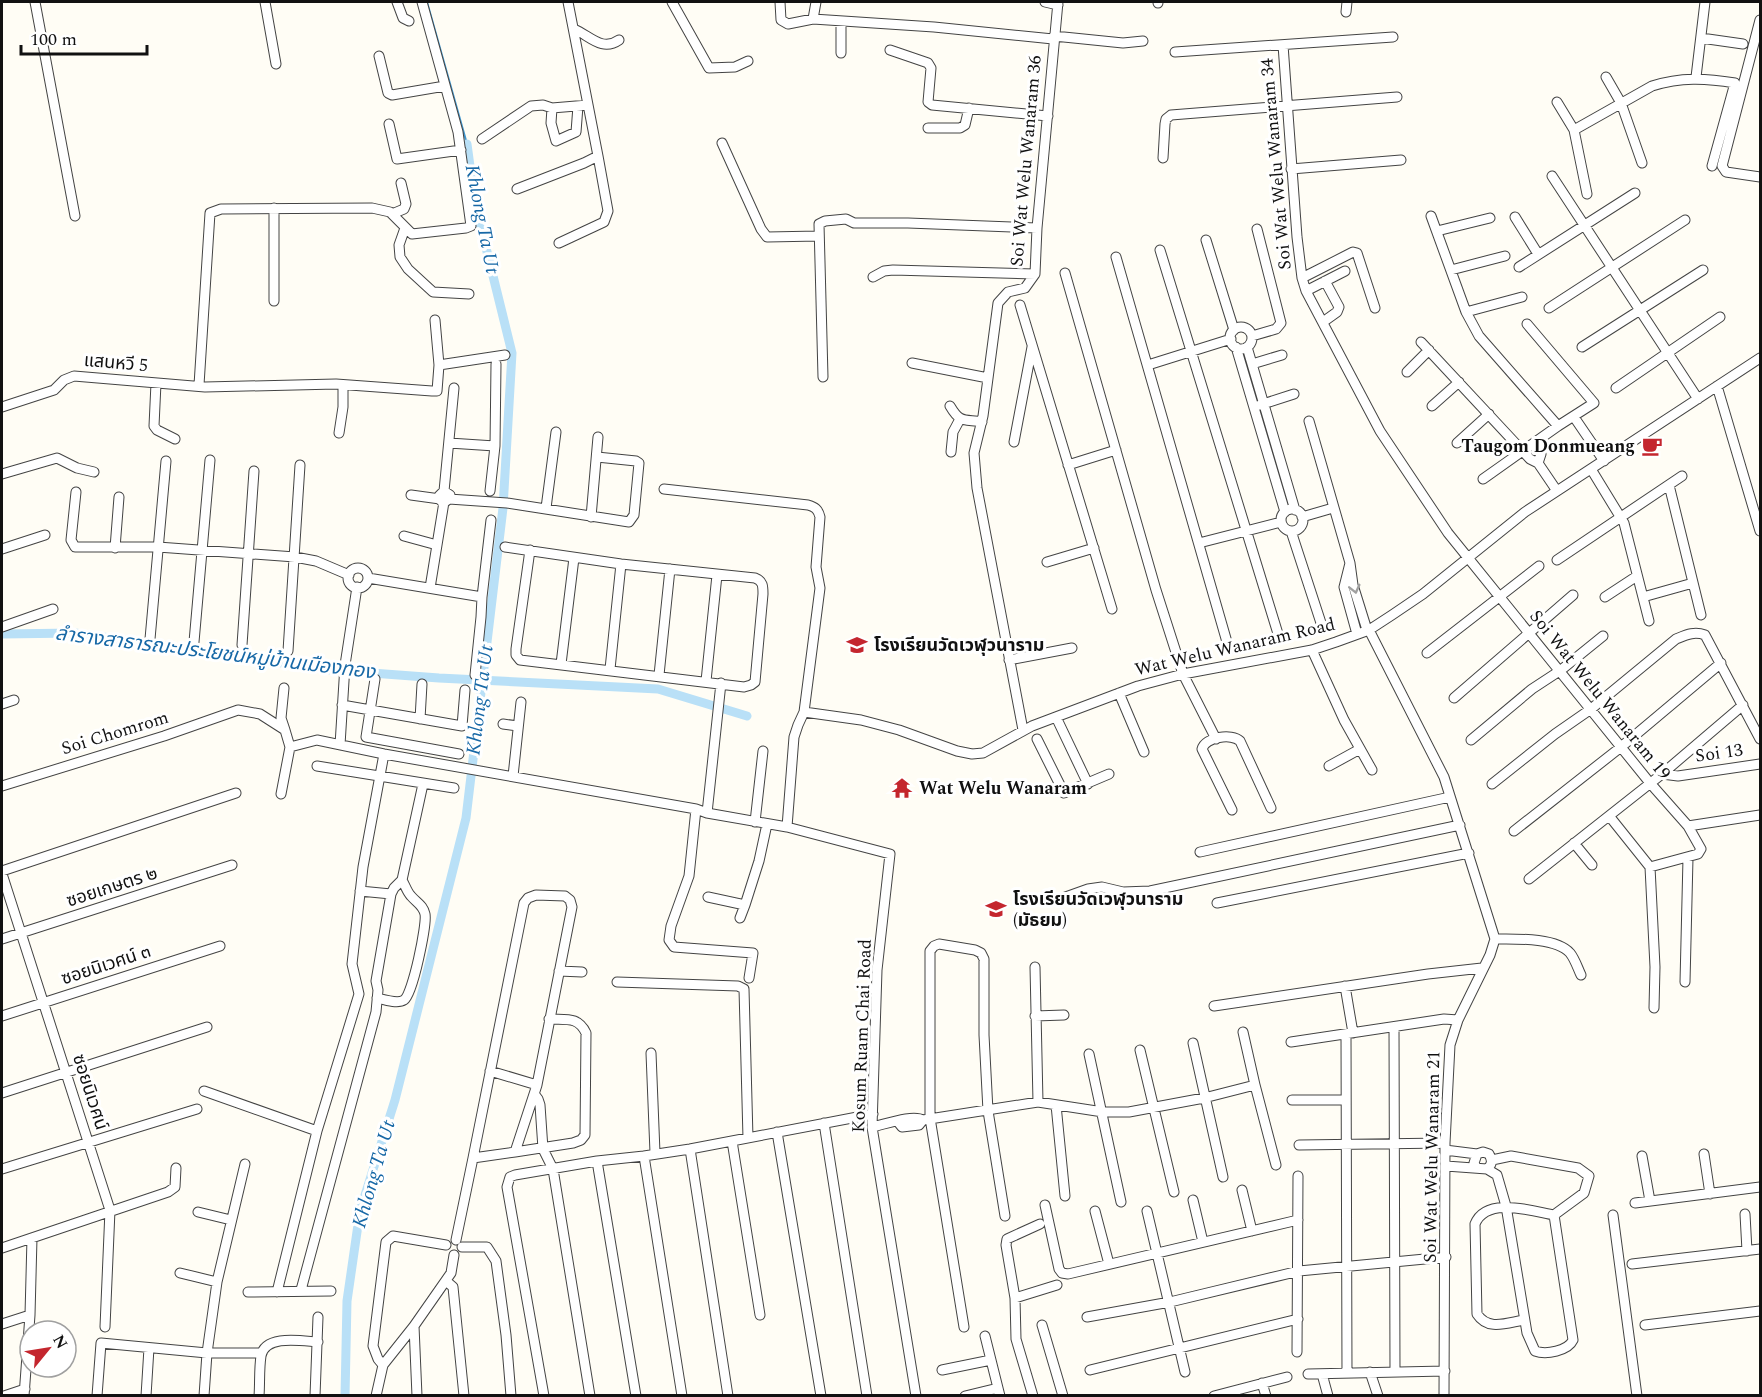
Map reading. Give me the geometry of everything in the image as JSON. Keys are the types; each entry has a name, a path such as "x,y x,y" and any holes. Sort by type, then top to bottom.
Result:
{"street":[{"path":"36,2 75,216"},
{"path":"265,2 276,64"},
{"path":"397,2 404,18 409,21"},
{"path":"199,386 210,213 221,208 372,208 392,214 412,234 471,226 458,132 422,2"},
{"path":"559,243 604,222 608,211 568,2"},
{"path":"672,2 709,68 735,67 748,61"},
{"path":"780,2 781,20 788,24 813,19 1123,43 1143,41"},
{"path":"813,19 816,2"},
{"path":"1045,2 1058,3"},
{"path":"1346,12 1347,2"},
{"path":"1696,78 1705,2"},
{"name":"Soi Wat Welu Wanaram 36","path":"1023,730 975,473 974,453 982,422 998,303 1008,292 1025,288 1035,274 1037,228 1058,3"},
{"path":"1761,20 1722,166 1726,172 1761,177"},
{"path":"841,21 842,52"},
{"path":"574,29 602,45 613,44 619,40"},
{"path":"1175,52 1393,37"},
{"path":"1701,38 1743,44"},
{"name":"Soi Wat Welu Wanaram 34","path":"1283,45 1291,169 1302,278 1306,291 1380,431 1448,533 1468,558"},
{"path":"890,50 928,63 931,68 928,102 932,105 1048,116"},
{"path":"379,56 388,93 393,95 445,86"},
{"path":"1606,77 1621,103 1642,163"},
{"path":"1574,130 1652,86 1696,78 1735,83 1712,166"},
{"path":"1163,158 1166,119 1172,115 1397,98"},
{"path":"1557,102 1574,130 1587,194"},
{"path":"482,139 531,106 543,105 552,108 588,105"},
{"path":"552,108 550,123 556,141 576,132 578,106"},
{"path":"928,128 960,128 965,125 969,108"},
{"path":"389,124 397,159 461,150"},
{"path":"722,144 761,229 767,237 819,236"},
{"path":"517,189 598,156"},
{"path":"1291,169 1401,160"},
{"path":"1551,176 1585,224 1698,399"},
{"path":"392,214 404,208 406,204 401,183"},
{"path":"1520,267 1635,193"},
{"path":"274,208 274,301"},
{"path":"1431,216 1466,312 1479,336 1558,426"},
{"path":"1515,217 1538,254"},
{"path":"1437,231 1490,218"},
{"path":"823,377 819,224 825,221 846,219 854,223 1037,228"},
{"path":"1549,308 1685,220"},
{"path":"405,228 399,251 408,269 433,292 469,294"},
{"path":"1252,336 1276,329 1281,323 1257,229"},
{"path":"1206,240 1234,339 1259,405"},
{"path":"1160,250 1279,637"},
{"path":"1302,278 1353,252 1357,253 1375,308"},
{"path":"1450,270 1505,256"},
{"path":"1116,257 1229,649"},
{"path":"873,277 884,271 893,270 1035,274"},
{"path":"1582,347 1703,270"},
{"path":"1306,291 1345,271"},
{"path":"1065,273 1156,590 1184,674 1216,739"},
{"path":"1323,322 1337,312 1339,307 1325,281"},
{"path":"1466,312 1522,297"},
{"path":"1020,305 1112,609"},
{"path":"1616,388 1720,317"},
{"path":"435,320 439,365 505,355"},
{"path":"1483,479 1594,403 1527,324"},
{"path":"1148,365 1234,339 1244,327 1250,331 1252,336 1247,347"},
{"path":"1234,339 1247,347 1252,363 1259,405 1287,515 1284,528 1291,531 1300,527 1302,517"},
{"path":"1421,342 1530,459 1538,463 1557,491"},
{"path":"1014,442 1033,345"},
{"path":"1407,372 1429,350"},
{"path":"1252,363 1282,354"},
{"name":"Wat Welu Wanaram Road","path":"804,712 881,725 972,754 992,750 1023,730 1119,693 1184,674 1312,650 1364,631 1423,594 1525,512 1761,358"},
{"path":"912,363 988,378"},
{"path":"490,491 495,446 496,364"},
{"name":"แสนหวี 5","path":"2,407 54,390 64,380 74,376 205,387 343,385 436,391 439,365"},
{"path":"1432,406 1459,382"},
{"path":"156,383 154,426 175,440"},
{"path":"339,434 343,385"},
{"path":"1718,386 1761,531"},
{"path":"430,588 444,498 453,388"},
{"path":"1259,405 1294,394"},
{"path":"950,406 955,416 960,419 982,422"},
{"path":"1457,442 1489,414"},
{"path":"1574,417 1604,460"},
{"path":"951,452 953,432 960,419"},
{"path":"1309,421 1350,563 1364,631 1434,756 1460,825 1495,939 1529,938 1560,947 1570,953 1581,975"},
{"path":"546,508 556,432"},
{"path":"591,517 598,437"},
{"path":"1534,442 1541,454 1538,463"},
{"path":"449,443 495,446"},
{"path":"1068,465 1116,450"},
{"path":"411,495 546,508 626,523 634,515 640,467 636,461 597,457"},
{"path":"2,474 57,458 77,468 94,472"},
{"path":"194,642 210,460"},
{"path":"150,639 166,461"},
{"path":"288,651 300,465"},
{"path":"1591,469 1624,523 1649,621"},
{"path":"242,645 254,471"},
{"path":"1557,560 1682,476"},
{"path":"1669,485 1701,615"},
{"path":"290,747 316,740 787,827 795,737 804,712 820,588 816,567 819,512 815,507 808,505 664,489"},
{"path":"76,492 72,544 80,548 158,547 295,557 316,561 349,575"},
{"path":"115,548 119,497"},
{"path":"1199,543 1246,530 1287,515 1302,517 1333,508"},
{"path":"475,675 491,520"},
{"path":"1291,531 1322,626"},
{"path":"2,549 45,535"},
{"path":"404,536 437,545"},
{"path":"505,547 530,550 574,558 760,580 763,585 756,682 744,687 660,675 520,660 516,655 530,550"},
{"path":"1047,562 1094,548"},
{"path":"561,664 574,558"},
{"name":"Soi Wat Welu Wanaram 19","path":"1468,558 1650,783 1688,826 1700,843 1701,849 1698,854 1688,858"},
{"path":"610,669 621,564"},
{"path":"1427,653 1539,566"},
{"path":"358,568 365,571 368,578 364,585 357,587 350,583 349,575 351,571 358,568"},
{"path":"660,675 670,569"},
{"path":"706,681 717,575"},
{"path":"1605,597 1637,576"},
{"path":"368,578 482,597"},
{"path":"1643,597 1693,584"},
{"path":"340,745 344,670 357,587"},
{"path":"1454,698 1573,595"},
{"path":"2,627 53,609"},
{"path":"1492,784 1555,734 1591,710 1676,639 1688,634 1705,635 1761,739"},
{"path":"1471,740 1532,689 1603,636"},
{"path":"1009,660 1072,648"},
{"path":"1312,650 1372,770"},
{"path":"1514,831 1621,747 1721,663"},
{"path":"375,679 366,737 459,754"},
{"path":"707,813 721,683"},
{"path":"420,719 422,684"},
{"path":"281,794 290,747 281,718 284,688"},
{"path":"342,705 462,726 465,690"},
{"path":"1119,693 1144,752"},
{"path":"2,704 14,700"},
{"path":"513,776 521,702"},
{"path":"1529,879 1610,817 1743,705"},
{"name":"Soi Chomrom","path":"2,786 164,736 238,710 260,714 285,730"},
{"path":"1056,717 1088,784"},
{"path":"503,724 518,726"},
{"path":"1232,810 1202,749 1207,742 1231,736 1240,741 1271,808"},
{"path":"1038,739 1064,793 1109,774"},
{"path":"1329,766 1360,749"},
{"path":"755,822 763,751"},
{"path":"277,1292 317,1131 359,994 352,964 360,891 384,754"},
{"name":"Soi 13","path":"1662,774 1677,776 1761,764"},
{"path":"317,766 454,788"},
{"path":"301,1290 376,1012 376,981 392,894 394,888 402,880 423,784"},
{"path":"2,872 236,793"},
{"path":"1200,852 1450,797"},
{"path":"696,809 689,876 671,926 669,940 674,947 753,953 749,978"},
{"path":"1688,826 1761,815"},
{"path":"1610,817 1650,867 1655,967 1654,1008"},
{"path":"740,918 753,882 767,824"},
{"path":"1060,899 1088,889 1102,887 1123,892 1150,891 1460,825"},
{"name":"Kosum Ruam Chai Road","path":"787,827 890,854 878,970 872,1127 915,1395"},
{"path":"1574,843 1592,866"},
{"path":"1217,903 1469,854"},
{"path":"1650,867 1688,858 1685,982"},
{"name":"ซอยเกษตร ๒","path":"2,939 232,865"},
{"name":"ซอยนิเวศน์","path":"2,872 110,1210 105,1327"},
{"path":"377,998 398,1002 404,1000 413,981 426,917 420,903 409,895 402,880"},
{"path":"360,891 392,894"},
{"path":"511,1395 496,1261 487,1247 459,1243 450,1240 446,1245 447,1252 454,1255 458,1255 462,1250 459,1243 473,1158 524,903 528,898 536,896 565,896 570,900 572,907 536,1090 515,1152"},
{"path":"708,897 745,905"},
{"name":"Soi Wat Welu Wanaram 21","path":"1444,1395 1445,1147 1450,1045 1458,1020 1490,955 1495,939"},
{"path":"964,1328 927,1119 930,951 939,944 975,950 981,953 984,959 984,1035 988,1111 1005,1216"},
{"name":"ซอยนิเวศน์ ๓","path":"2,1016 220,946"},
{"path":"1035,967 1038,1102"},
{"path":"1214,1006 1345,986 1482,969"},
{"path":"559,972 582,972"},
{"path":"616,982 738,986 744,989 748,1138"},
{"path":"1345,986 1350,1034 1346,1100 1347,1373"},
{"path":"1035,1016 1064,1015"},
{"path":"473,1158 573,1143 581,1140 585,1135 586,1034 581,1023 576,1020 549,1019"},
{"path":"1291,1042 1444,1019 1458,1020"},
{"path":"2,1093 207,1027"},
{"path":"1394,1027 1395,1372"},
{"path":"1243,1032 1276,1165"},
{"path":"1193,1043 1223,1177"},
{"path":"1140,1050 1174,1192"},
{"path":"651,1053 655,1153"},
{"path":"1089,1054 1122,1202"},
{"path":"490,1071 536,1090"},
{"path":"872,1127 898,1122 902,1127 919,1125 927,1119 1038,1102 1103,1112 1129,1112 1204,1098 1255,1085"},
{"path":"536,1090 540,1105 543,1149 553,1169 590,1395"},
{"path":"204,1091 317,1131"},
{"path":"1292,1100 1346,1100"},
{"path":"1056,1105 1065,1196"},
{"path":"2,1169 197,1109"},
{"path":"544,1395 507,1187 510,1177 515,1174 597,1161 690,1149 873,1114"},
{"path":"824,1123 867,1395"},
{"path":"777,1132 821,1395"},
{"path":"732,1141 760,1315"},
{"path":"1299,1145 1395,1144 1445,1147 1477,1154 1483,1152 1489,1154 1490,1164 1497,1175 1506,1206 1527,1333 1535,1352 1541,1353 1566,1348 1573,1340 1554,1215"},
{"path":"690,1149 728,1395"},
{"path":"1476,1167 1474,1158 1477,1154"},
{"path":"1704,1154 1710,1194"},
{"path":"644,1156 682,1395"},
{"path":"1446,1166 1476,1167 1481,1170 1511,1156 1584,1171 1589,1176 1584,1193 1554,1215 1506,1206 1482,1213 1475,1224 1477,1314 1482,1322 1491,1325 1524,1320"},
{"path":"1642,1156 1650,1201"},
{"path":"597,1161 636,1395"},
{"path":"204,1395 207,1353 217,1282 245,1164"},
{"path":"2,1248 168,1192 175,1187 176,1168"},
{"path":"1297,1352 1298,1176"},
{"path":"1635,1203 1761,1188"},
{"path":"1242,1190 1252,1231"},
{"path":"1193,1200 1203,1242"},
{"path":"1045,1205 1059,1269 1062,1273 1068,1274 1298,1220"},
{"path":"1095,1211 1109,1264"},
{"path":"1147,1211 1185,1372"},
{"path":"198,1212 231,1220"},
{"path":"1744,1214 1747,1251"},
{"path":"1613,1215 1637,1395"},
{"path":"1033,1395 1016,1339 1016,1298 1006,1245 1007,1239 1040,1224"},
{"path":"384,1365 378,1359 373,1346 386,1242 393,1236 446,1245"},
{"path":"4,1395 25,1392 32,1238"},
{"path":"1632,1264 1761,1249"},
{"path":"376,1395 384,1365 446,1281 451,1273 454,1255"},
{"path":"1087,1317 1170,1302 1299,1270 1446,1257"},
{"path":"180,1273 217,1282"},
{"path":"446,1281 453,1287 464,1395"},
{"path":"1016,1298 1056,1285"},
{"path":"248,1292 331,1291"},
{"path":"1645,1325 1761,1311"},
{"path":"2,1324 30,1315"},
{"path":"315,1395 318,1317"},
{"path":"1090,1370 1298,1319"},
{"path":"1042,1325 1063,1395"},
{"path":"414,1326 417,1395"},
{"path":"965,1395 999,1392 985,1336"},
{"path":"97,1395 101,1342 207,1353 261,1353 273,1343 281,1341 318,1342"},
{"path":"146,1395 149,1348"},
{"path":"259,1395 261,1353"},
{"path":"942,1370 991,1360"},
{"path":"1308,1374 1445,1371"},
{"path":"1370,1372 1378,1395"},
{"path":"1322,1374 1328,1395"},
{"path":"1214,1395 1287,1377"},
{"path":"1262,1383 1266,1395"}],"waterway":[{"name":"Khlong Ta Ut","path":"427,2 467,144"},
{"name":"Khlong Ta Ut","path":"345,1396 347,1301 360,1211 395,1100 466,818 503,508 512,353 475,203 467,144"},
{"name":"ลำรางสาธารณะประโยชน์หมู่บ้านเมืองทอง","path":"2,634 75,633 331,670 658,689 747,716"}],"place":[{"name":"Taugom Donmueang","path":"1652,446"},
{"name":"โรงเรียนวัดเวฬุวนาราม","path":"857,645"},
{"name":"Wat Welu Wanaram","path":"902,788"},
{"name":"โรงเรียนวัดเวฬุวนาราม (มัธยม)","path":"996,909"}]}
